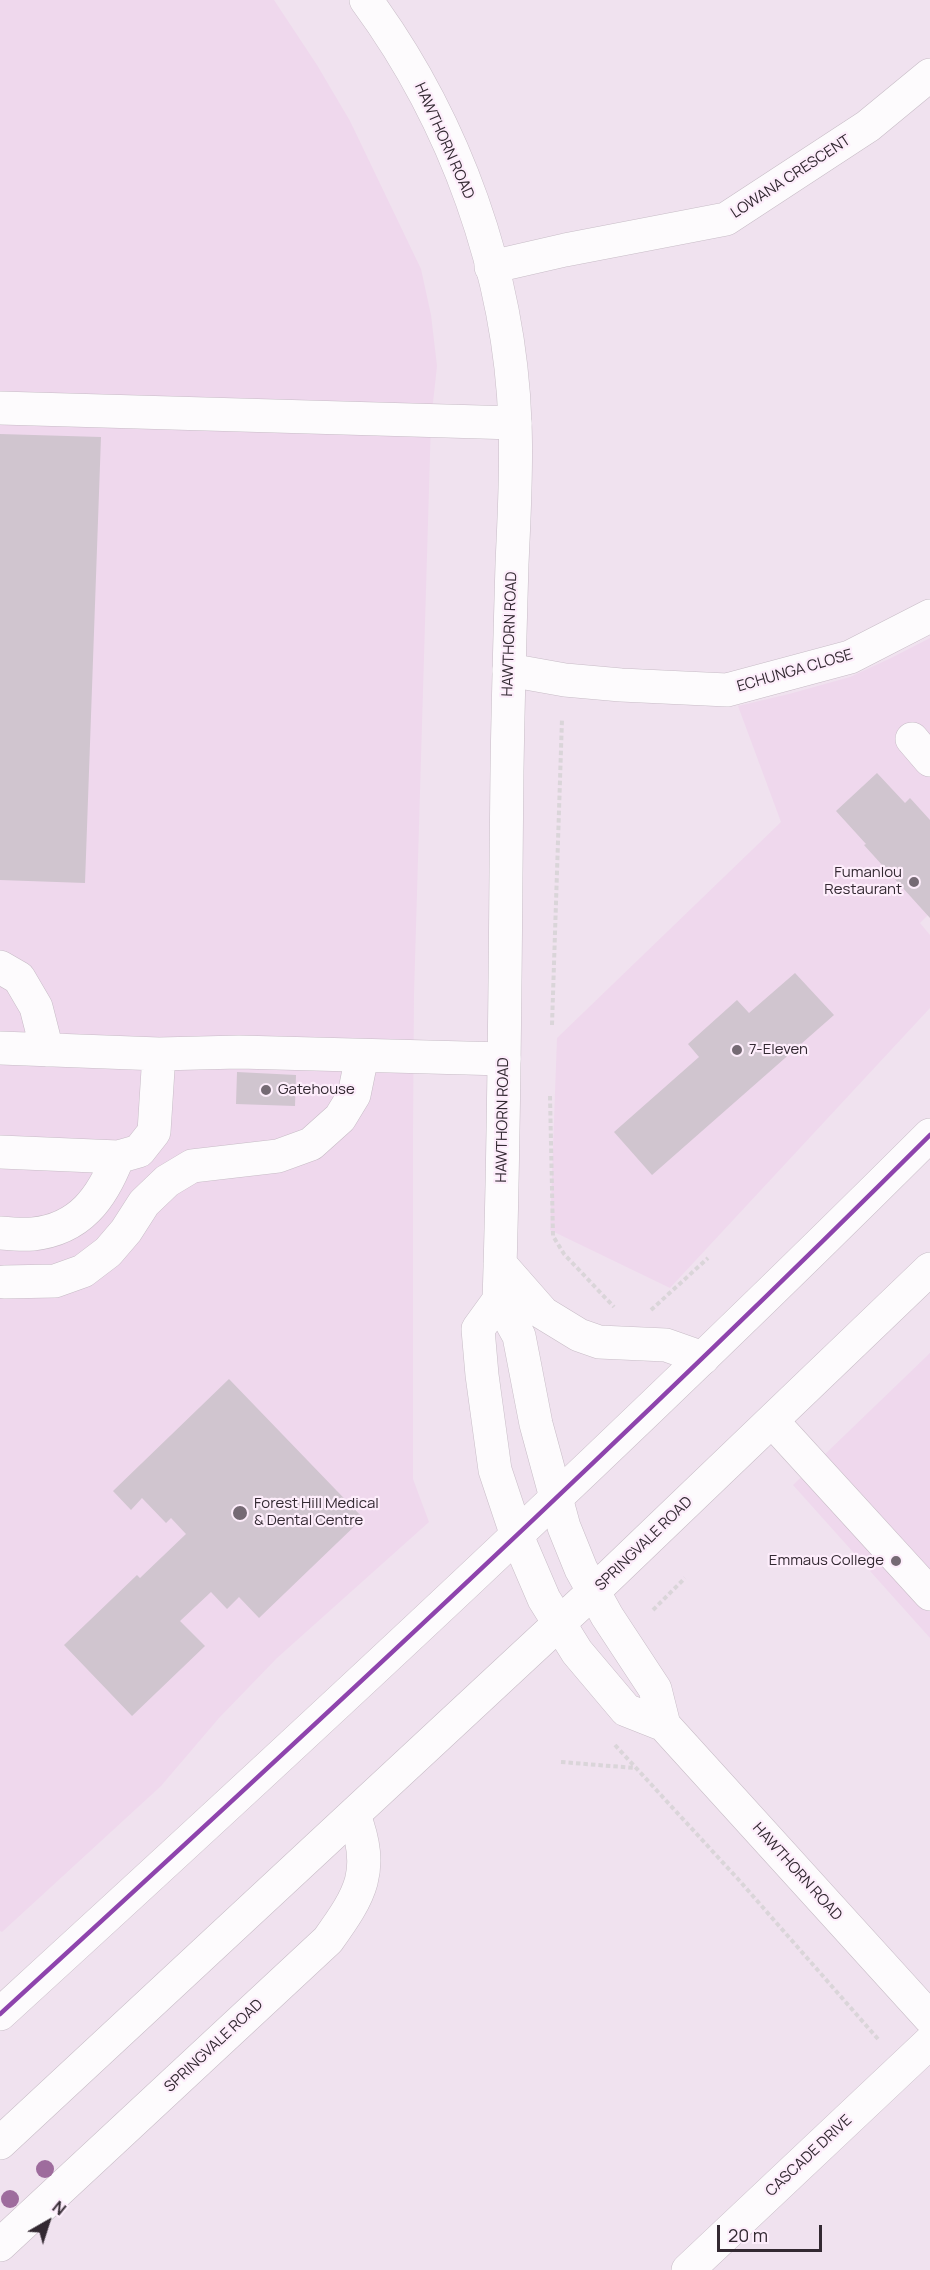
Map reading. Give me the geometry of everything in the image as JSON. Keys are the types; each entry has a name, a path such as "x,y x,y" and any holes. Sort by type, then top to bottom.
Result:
{"main road":[{"name":"HAWTHORN ROAD","path":"366,0 414,74 460,168 479,221 507,343 515,423 499,1300 519,1336 536,1424 564,1527 581,1569 607,1616 655,1689 664,1725"},
{"name":"LOWANA CRESCENT","path":"491,267 565,250 726,219 868,126 930,75"},
{"path":"0,408 515,423"},
{"name":"ECHUNGA CLOSE","path":"509,670 564,680 727,690 850,657 930,616"},
{"path":"0,967 19,978 36,1007 47,1050"},
{"path":"0,1048 159,1054 238,1052 504,1059"},
{"path":"0,1152 118,1157 139,1151 154,1132 159,1054"},
{"path":"4,1282 55,1281 83,1271 108,1252 126,1231 144,1203 167,1181 192,1167 278,1156 310,1144 340,1118 354,1095 362,1056"},
{"path":"5,2000 518,1536 704,1358 930,1135"},
{"path":"0,1233 34,1234 68,1224 96,1202 110,1178 118,1157"},
{"path":"500,1264 543,1313 579,1335 598,1342 666,1345 704,1358"},
{"name":"SPRINGVALE ROAD","path":"0,2143 594,1592 930,1269"},
{"name":"HAWTHORN ROAD","path":"499,1300 478,1329 495,1470 518,1536 544,1599 558,1624 577,1652 626,1710 664,1725 930,2018"},
{"path":"772,1422 930,1594"},
{"name":"SPRINGVALE ROAD","path":"0,2245 328,1940 350,1909 361,1881 366,1858 362,1836 354,1815"},
{"name":"CASCADE DRIVE","path":"688,2270 930,2042"}],"path":[{"path":"552,1025 562,719"},
{"path":"550,1096 553,1236 564,1254 618,1311"},
{"path":"643,1317 708,1258"},
{"path":"653,1610 685,1578"},
{"path":"612,1742 738,1879 878,2039"},
{"path":"561,1762 635,1768"}],"shaded area":[{"path":"0,0 274,0 317,65 350,121 421,269 431,315 437,366 431,421 414,994 413,1131 413,1479 429,1522 277,1658 219,1718 161,1786 2,1932 0,1931"},
{"path":"930,638 930,913 920,923 930,935 930,1008 670,1288 550,1230 557,1038 781,822 738,706 850,677"},
{"name":"Emmaus College","path":"930,1353 930,1638 793,1485"}],"building":[{"path":"0,434 101,437 85,883 0,880"},
{"name":"Fumanlou Restaurant","path":"877,773 905,803 910,798 930,820 930,918 836,811"},
{"path":"795,973 834,1015 652,1175 614,1132 699,1057 688,1044 737,1000 749,1013"},
{"name":"Gatehouse","path":"237,1072 296,1075 295,1106 236,1104"},
{"path":"229,1379 363,1518 259,1618 239,1597 227,1609 211,1592 180,1621 205,1646 132,1716 64,1645 137,1575 140,1578 186,1534 171,1518 166,1523 142,1498 131,1510 113,1491"}],"transit line":[{"path":"0,2014 470,1579 702,1359 930,1135"}],"place":[{"name":"Fumanlou Restaurant","path":"914,882"},
{"name":"7-Eleven","path":"737,1050"},
{"name":"Gatehouse","path":"266,1090"},
{"name":"Forest Hill Medical & Dental Centre","path":"240,1513"},
{"name":"Emmaus College","path":"896,1561"}]}
